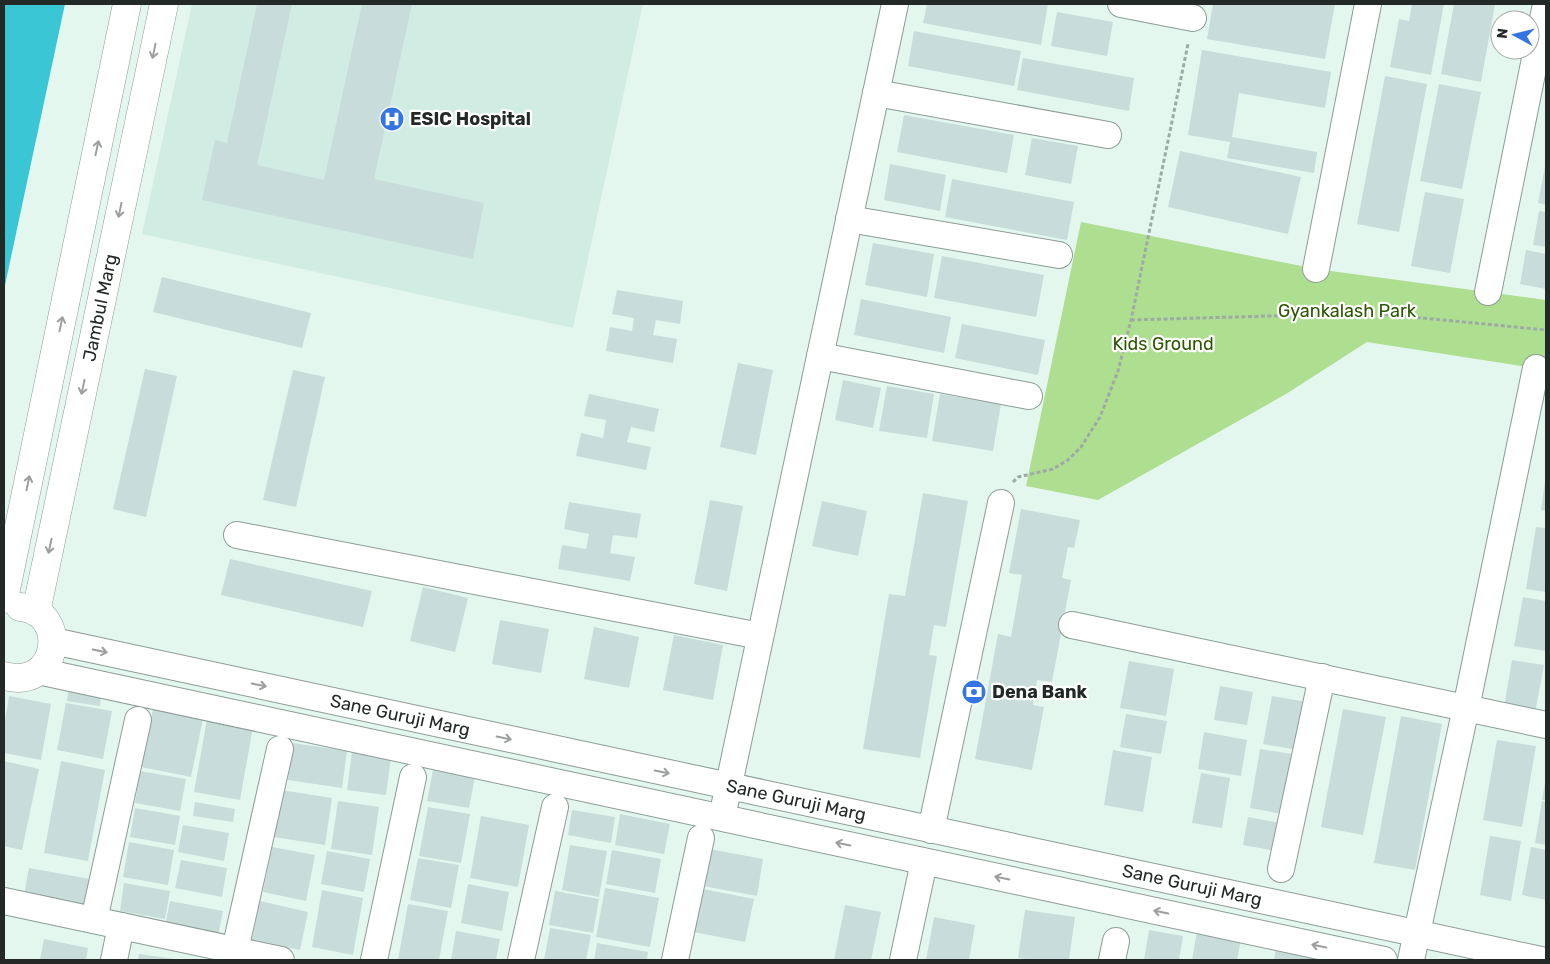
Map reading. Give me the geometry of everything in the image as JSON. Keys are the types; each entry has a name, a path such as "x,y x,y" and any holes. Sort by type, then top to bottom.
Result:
{"main road":[{"name":"Jambul Marg","path":"4,599 127,4"},
{"name":"Jambul Marg","path":"36,612 164,4"},
{"path":"4,609 25,607 36,612 45,620 51,630 51,653 46,663 15,677"}],"street":[{"path":"721,818 894,4"},
{"path":"1121,4 1193,18"},
{"path":"1316,269 1368,4"},
{"path":"1488,292 1546,4"},
{"path":"876,93 1108,135"},
{"path":"849,219 1059,255"},
{"path":"820,356 1029,396"},
{"path":"1411,960 1466,708 1536,368"},
{"path":"931,830 1001,503"},
{"path":"237,535 760,636"},
{"path":"1072,625 1546,724"},
{"name":"Sane Guruji Marg","path":"52,641 1541,960"},
{"name":"Sane Guruji Marg","path":"15,677 721,818 1384,960"},
{"path":"1281,869 1322,677"},
{"path":"94,920 138,720"},
{"path":"235,950 280,749"},
{"path":"374,960 413,778"},
{"path":"521,960 555,807"},
{"path":"675,960 701,838"},
{"path":"903,960 924,862"},
{"path":"4,901 281,960"},
{"path":"114,960 121,926"}],"path":[{"path":"1001,503 1006,488 1018,477 1053,469 1068,460 1081,447 1100,417 1118,371 1131,320 1193,18"},
{"path":"1131,320 1371,313 1546,330"}],"shaded area":[{"name":"ESIC Hospital","path":"192,4 643,4 573,328 142,234"}],"green space":[{"name":"Kids Ground","path":"1081,222 1316,269 1546,300 1546,370 1367,342 1286,394 1098,500 1026,486"}],"water":[{"path":"4,4 65,4 4,290"}],"building":[{"path":"257,4 292,4 257,165 324,180 362,4 412,4 374,179 484,203 473,259 202,200 215,140 227,143"},
{"path":"927,4 1048,4 1041,45 923,23"},
{"path":"1213,4 1335,4 1325,59 1207,39"},
{"path":"1412,4 1444,4 1431,75 1390,67 1399,19 1409,21"},
{"path":"1454,4 1495,4 1494,10 1490,10 1490,32 1481,82 1441,74"},
{"path":"1057,12 1113,22 1107,56 1051,46"},
{"path":"914,31 1021,51 1014,86 908,66"},
{"path":"1202,50 1331,72 1325,108 1239,93 1232,137 1317,152 1314,173 1227,158 1230,142 1188,135"},
{"path":"1023,58 1134,78 1129,111 1017,90"},
{"path":"1385,76 1427,84 1399,232 1357,224"},
{"path":"1439,84 1481,92 1462,189 1420,181"},
{"path":"904,115 1014,135 1007,173 897,152"},
{"path":"1032,138 1078,146 1071,184 1025,175"},
{"path":"1180,151 1301,177 1288,234 1168,207"},
{"path":"890,164 946,175 940,211 884,200"},
{"path":"1546,166 1546,205 1538,203"},
{"path":"952,179 1074,202 1067,240 945,217"},
{"path":"1425,192 1464,199 1450,273 1411,266"},
{"path":"1539,211 1546,212 1546,247 1533,245"},
{"path":"873,243 934,254 927,297 865,285"},
{"path":"1526,250 1546,254 1546,289 1520,284"},
{"path":"942,256 1044,275 1036,317 934,298"},
{"path":"162,277 311,313 302,348 153,312"},
{"path":"617,290 683,301 680,324 656,320 653,335 677,339 673,363 606,351 610,327 632,331 634,318 612,314"},
{"path":"861,299 951,317 944,353 854,335"},
{"path":"962,324 1045,340 1038,375 955,358"},
{"path":"738,363 773,370 756,455 720,447"},
{"path":"145,369 177,376 146,517 113,509"},
{"path":"293,370 325,377 296,507 263,500"},
{"path":"843,380 881,388 873,428 835,420"},
{"path":"887,386 934,394 927,438 879,431"},
{"path":"589,394 659,409 654,432 631,427 627,442 651,447 646,470 576,456 581,433 603,438 606,420 584,416"},
{"path":"940,394 1001,404 993,451 932,441"},
{"path":"1546,483 1546,511 1541,510"},
{"path":"923,493 968,501 946,627 934,625 929,655 937,656 920,758 863,749 889,594 905,596"},
{"path":"710,500 743,506 727,591 694,584"},
{"path":"822,501 867,511 858,556 812,546"},
{"path":"569,502 641,514 637,538 613,535 610,553 635,557 630,581 558,569 562,545 586,549 589,534 564,529"},
{"path":"1021,509 1080,520 1074,548 1068,547 1062,578 1071,580 1052,682 1037,680 1033,705 1044,707 1032,770 975,759 998,634 1011,637 1022,575 1009,573"},
{"path":"1536,527 1546,528 1546,592 1526,589"},
{"path":"230,559 372,591 363,627 221,595"},
{"path":"423,587 468,598 455,652 410,641"},
{"path":"1523,597 1546,601 1546,651 1514,646"},
{"path":"500,620 549,629 541,673 492,664"},
{"path":"594,627 639,637 629,688 584,679"},
{"path":"674,635 723,645 713,700 663,690"},
{"path":"1512,660 1544,665 1535,713 1504,707"},
{"path":"1129,661 1174,669 1166,716 1120,708"},
{"path":"69,686 102,690 100,706 67,701"},
{"path":"1220,686 1253,692 1247,725 1214,720"},
{"path":"9,696 51,704 41,760 4,753 4,726"},
{"path":"1272,696 1307,702 1298,750 1263,744"},
{"path":"66,703 112,711 103,759 57,750"},
{"path":"153,709 203,719 191,777 141,767"},
{"path":"1343,709 1386,717 1363,835 1321,827"},
{"path":"1126,714 1167,721 1161,754 1120,747"},
{"path":"1401,716 1442,724 1415,870 1374,863"},
{"path":"207,719 253,727 240,800 194,792"},
{"path":"1204,732 1247,740 1241,776 1198,769"},
{"path":"1497,740 1536,746 1522,827 1483,820"},
{"path":"293,743 347,751 342,788 288,780"},
{"path":"1260,749 1298,755 1288,815 1250,808"},
{"path":"1113,750 1152,757 1143,812 1104,805"},
{"path":"352,752 391,757 386,795 347,790"},
{"path":"4,761 39,769 22,850 4,846"},
{"path":"61,761 105,770 88,861 44,853"},
{"path":"433,770 475,777 469,808 427,801"},
{"path":"140,771 186,779 180,811 135,803"},
{"path":"1201,773 1230,778 1222,828 1192,823"},
{"path":"1545,783 1546,800 1542,800"},
{"path":"281,790 332,798 325,845 274,837"},
{"path":"338,801 379,807 372,855 331,849"},
{"path":"1542,801 1546,802 1546,845 1535,843"},
{"path":"195,802 235,809 233,822 193,816"},
{"path":"428,807 470,814 461,863 419,856"},
{"path":"135,808 180,816 175,845 130,837"},
{"path":"572,810 615,817 611,843 568,835"},
{"path":"620,814 670,824 664,854 615,845"},
{"path":"481,816 529,825 518,887 470,878"},
{"path":"1248,817 1286,824 1281,852 1243,845"},
{"path":"183,825 229,833 224,861 178,852"},
{"path":"1490,836 1521,841 1511,901 1480,895"},
{"path":"129,842 174,850 168,885 123,877"},
{"path":"570,845 607,851 599,897 562,890"},
{"path":"272,847 315,855 306,901 263,892"},
{"path":"1531,847 1546,850 1546,900 1522,895"},
{"path":"709,849 763,859 757,896 703,886"},
{"path":"612,850 661,859 655,893 606,884"},
{"path":"327,851 370,859 364,892 321,884"},
{"path":"418,858 459,865 451,908 410,900"},
{"path":"181,860 227,868 222,897 175,888"},
{"path":"29,868 90,879 84,911 23,900"},
{"path":"124,883 170,891 165,919 120,911"},
{"path":"468,884 509,892 502,931 461,923"},
{"path":"605,888 659,898 650,947 596,937"},
{"path":"703,889 754,899 745,942 694,932"},
{"path":"322,890 363,898 353,955 312,947"},
{"path":"555,891 599,899 593,933 549,925"},
{"path":"170,901 223,911 218,936 165,926"},
{"path":"260,901 308,912 300,950 252,940"},
{"path":"408,904 448,911 439,960 398,960"},
{"path":"845,905 881,912 871,960 834,960"},
{"path":"1025,910 1075,917 1069,960 1018,958"},
{"path":"934,917 975,925 969,960 926,960"},
{"path":"550,928 591,935 586,960 544,960"},
{"path":"1149,930 1183,936 1179,960 1144,960"},
{"path":"456,931 500,939 496,960 451,960"},
{"path":"1197,932 1241,939 1237,960 1192,960"},
{"path":"44,939 88,948 86,960 40,960"},
{"path":"597,943 648,952 647,960 594,960"},
{"path":"1276,948 1323,956 1322,960 1274,960"},
{"path":"139,954 174,959 174,960 138,960"}],"place":[{"name":"ESIC Hospital","path":"392,119"},
{"name":"Dena Bank","path":"974,692"}],"park label":[{"name":"Gyankalash Park","path":"1347,311"}]}
